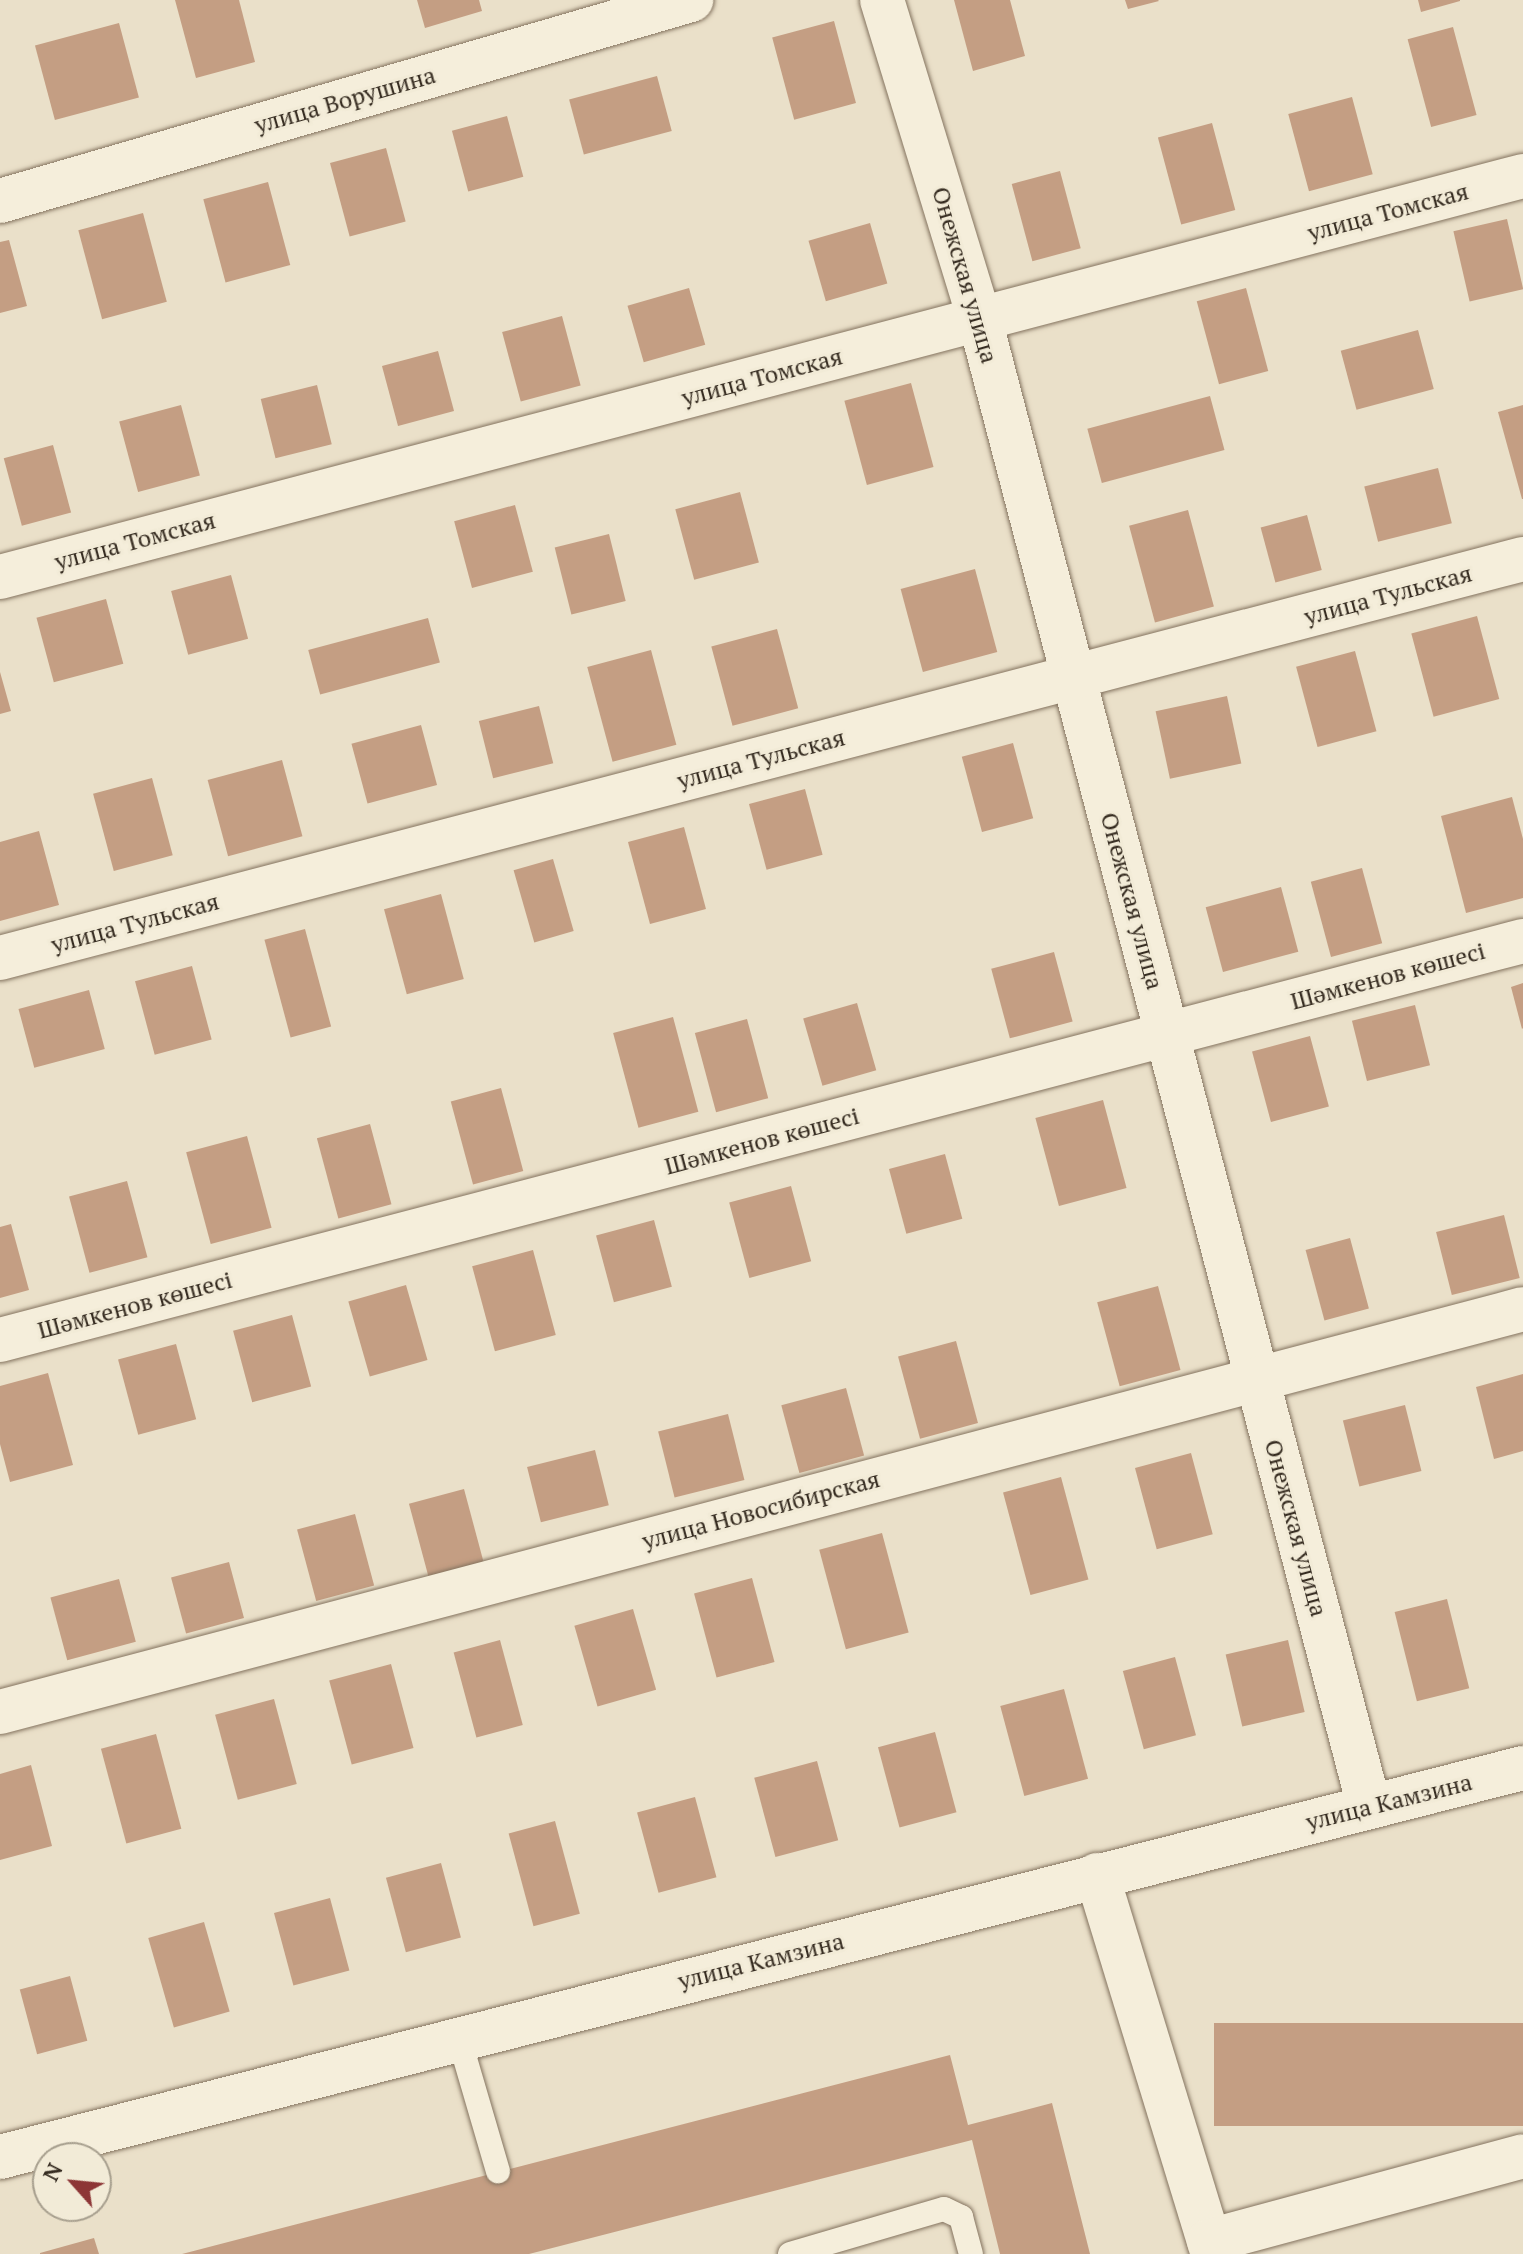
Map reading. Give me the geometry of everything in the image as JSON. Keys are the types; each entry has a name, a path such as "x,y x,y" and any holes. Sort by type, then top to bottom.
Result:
{"street":[{"name":"улица Ворушина","path":"0,201 691,0"},
{"name":"Онежская улица","path":"882,0 980,320 1369,1806"},
{"name":"улица Томская","path":"0,577 1523,176"},
{"name":"улица Тульская","path":"0,958 1523,559"},
{"name":"Шәмкенов көшесі","path":"0,1340 1523,941"},
{"name":"улица Новосибирская","path":"0,1712 1523,1309"},
{"name":"улица Камзина","path":"0,2157 1523,1768"},
{"path":"1097,1875 1211,2248 1523,2156"}],"lane":[{"path":"459,2038 498,2171"},
{"path":"790,2254 944,2209 961,2217 971,2254"}],"building":[{"path":"175,0 239,0 255,62 196,78"},
{"path":"417,0 479,0 482,11 425,28"},
{"path":"954,0 1010,0 1025,56 973,71"},
{"path":"1125,0 1158,0 1159,1 1128,9"},
{"path":"1418,0 1460,0 1460,1 1421,12"},
{"path":"834,21 856,103 794,120 772,38"},
{"path":"119,23 139,97 55,120 35,46"},
{"path":"1453,27 1477,115 1431,127 1408,39"},
{"path":"657,76 672,131 584,155 569,100"},
{"path":"1352,97 1373,174 1309,191 1288,114"},
{"path":"507,116 523,177 468,192 452,131"},
{"path":"1212,123 1235,210 1181,224 1158,137"},
{"path":"386,148 406,221 350,236 330,163"},
{"path":"1060,171 1081,248 1032,261 1012,184"},
{"path":"268,182 290,265 226,282 203,199"},
{"path":"143,213 167,302 102,319 78,230"},
{"path":"1507,219 1523,289 1470,302 1453,231"},
{"path":"870,223 887,284 826,301 808,241"},
{"path":"9,240 27,306 0,313 0,242"},
{"path":"689,288 705,345 644,362 627,306"},
{"path":"1246,288 1268,371 1219,384 1197,301"},
{"path":"562,316 581,386 521,402 502,332"},
{"path":"1418,330 1434,389 1357,410 1341,351"},
{"path":"438,351 454,411 398,426 382,366"},
{"path":"911,383 934,467 867,485 844,401"},
{"path":"317,385 332,444 275,458 261,399"},
{"path":"1210,396 1224,450 1102,483 1087,429"},
{"path":"181,405 200,476 138,492 119,422"},
{"path":"1523,405 1523,499 1522,499 1498,412"},
{"path":"53,445 71,513 22,526 4,458"},
{"path":"1438,468 1452,523 1378,542 1364,486"},
{"path":"740,492 759,563 694,580 675,509"},
{"path":"515,505 533,572 472,588 454,521"},
{"path":"1188,510 1214,607 1155,622 1129,526"},
{"path":"1307,515 1322,570 1275,582 1261,527"},
{"path":"609,534 626,601 571,614 555,548"},
{"path":"975,569 997,652 923,672 901,589"},
{"path":"231,575 248,639 188,655 171,591"},
{"path":"106,599 123,664 54,682 36,618"},
{"path":"1477,616 1499,699 1434,717 1411,634"},
{"path":"428,618 440,662 320,695 308,650"},
{"path":"777,629 798,708 733,726 711,647"},
{"path":"651,650 676,745 613,762 587,667"},
{"path":"1355,651 1376,731 1318,747 1296,667"},
{"path":"0,672 11,711 0,714"},
{"path":"1227,696 1241,763 1170,779 1156,711"},
{"path":"539,706 553,763 493,778 479,721"},
{"path":"421,725 437,785 368,804 351,744"},
{"path":"1013,743 1033,818 982,832 962,757"},
{"path":"282,760 302,836 228,856 208,780"},
{"path":"152,778 173,855 114,871 93,794"},
{"path":"805,789 823,855 767,870 749,804"},
{"path":"1512,797 1523,839 1523,898 1466,913 1441,816"},
{"path":"684,827 706,909 650,924 628,842"},
{"path":"39,831 59,905 0,921 0,842"},
{"path":"553,859 574,931 534,942 514,870"},
{"path":"1362,868 1382,943 1331,957 1311,882"},
{"path":"1281,887 1298,952 1223,972 1206,907"},
{"path":"441,894 464,979 407,994 384,909"},
{"path":"305,929 331,1027 291,1037 264,940"},
{"path":"1054,952 1073,1022 1010,1038 991,969"},
{"path":"192,966 212,1039 155,1055 135,981"},
{"path":"1523,983 1523,1028 1522,1029 1511,987"},
{"path":"89,990 105,1049 34,1068 18,1009"},
{"path":"857,1003 876,1070 822,1086 803,1018"},
{"path":"1415,1005 1430,1065 1367,1081 1352,1021"},
{"path":"673,1017 698,1112 638,1128 613,1033"},
{"path":"747,1019 768,1098 716,1112 695,1033"},
{"path":"1310,1036 1329,1107 1271,1122 1252,1052"},
{"path":"501,1088 523,1171 473,1185 451,1101"},
{"path":"1103,1100 1127,1188 1059,1206 1035,1118"},
{"path":"370,1124 391,1204 338,1218 317,1138"},
{"path":"247,1136 272,1228 211,1244 186,1152"},
{"path":"945,1154 962,1219 906,1234 889,1169"},
{"path":"127,1181 147,1257 89,1273 69,1197"},
{"path":"791,1186 811,1261 749,1278 729,1203"},
{"path":"1504,1215 1520,1278 1452,1295 1436,1232"},
{"path":"654,1220 672,1287 614,1302 596,1236"},
{"path":"11,1224 29,1290 0,1298 0,1227"},
{"path":"1350,1238 1369,1309 1324,1320 1306,1250"},
{"path":"533,1250 556,1335 495,1351 472,1266"},
{"path":"406,1285 427,1360 370,1377 348,1302"},
{"path":"1158,1286 1181,1370 1120,1386 1097,1302"},
{"path":"292,1315 311,1386 252,1402 233,1331"},
{"path":"956,1341 978,1423 920,1439 898,1357"},
{"path":"176,1344 196,1419 138,1435 118,1360"},
{"path":"48,1373 73,1465 10,1482 0,1444 0,1386"},
{"path":"1523,1374 1523,1451 1494,1459 1476,1387"},
{"path":"846,1388 864,1456 799,1473 781,1405"},
{"path":"1405,1405 1421,1471 1359,1486 1343,1420"},
{"path":"728,1414 744,1480 675,1497 658,1431"},
{"path":"595,1450 609,1505 541,1522 527,1467"},
{"path":"1191,1453 1213,1534 1157,1549 1135,1468"},
{"path":"1061,1477 1088,1579 1030,1595 1003,1493"},
{"path":"464,1489 485,1566 430,1581 409,1504"},
{"path":"355,1514 374,1585 316,1601 297,1530"},
{"path":"882,1533 909,1632 846,1649 819,1550"},
{"path":"229,1562 244,1618 186,1634 171,1578"},
{"path":"752,1578 775,1662 717,1678 694,1594"},
{"path":"119,1579 136,1642 67,1660 50,1597"},
{"path":"1447,1599 1469,1688 1417,1701 1395,1612"},
{"path":"633,1609 656,1690 598,1707 574,1626"},
{"path":"500,1640 523,1725 476,1737 454,1652"},
{"path":"1288,1640 1305,1712 1242,1727 1226,1654"},
{"path":"1175,1657 1196,1735 1144,1749 1123,1671"},
{"path":"391,1664 414,1748 352,1765 329,1681"},
{"path":"1064,1689 1088,1779 1024,1796 1000,1706"},
{"path":"274,1699 297,1784 238,1800 215,1715"},
{"path":"935,1732 956,1812 899,1827 878,1747"},
{"path":"156,1734 181,1829 126,1843 101,1749"},
{"path":"817,1761 838,1840 775,1857 754,1778"},
{"path":"31,1765 52,1846 0,1860 0,1774"},
{"path":"695,1797 716,1877 659,1893 637,1813"},
{"path":"555,1821 580,1914 533,1926 509,1833"},
{"path":"441,1863 461,1937 406,1952 386,1878"},
{"path":"330,1898 349,1970 293,1985 274,1913"},
{"path":"204,1922 230,2011 174,2027 148,1938"},
{"path":"70,1976 87,2041 37,2054 20,1989"},
{"path":"1214,2023 1523,2023 1523,2126 1214,2126"},
{"path":"950,2055 968,2125 1052,2103 1090,2254 1000,2254 972,2140 529,2254 182,2254"},
{"path":"94,2238 99,2254 40,2254 40,2253"}]}
